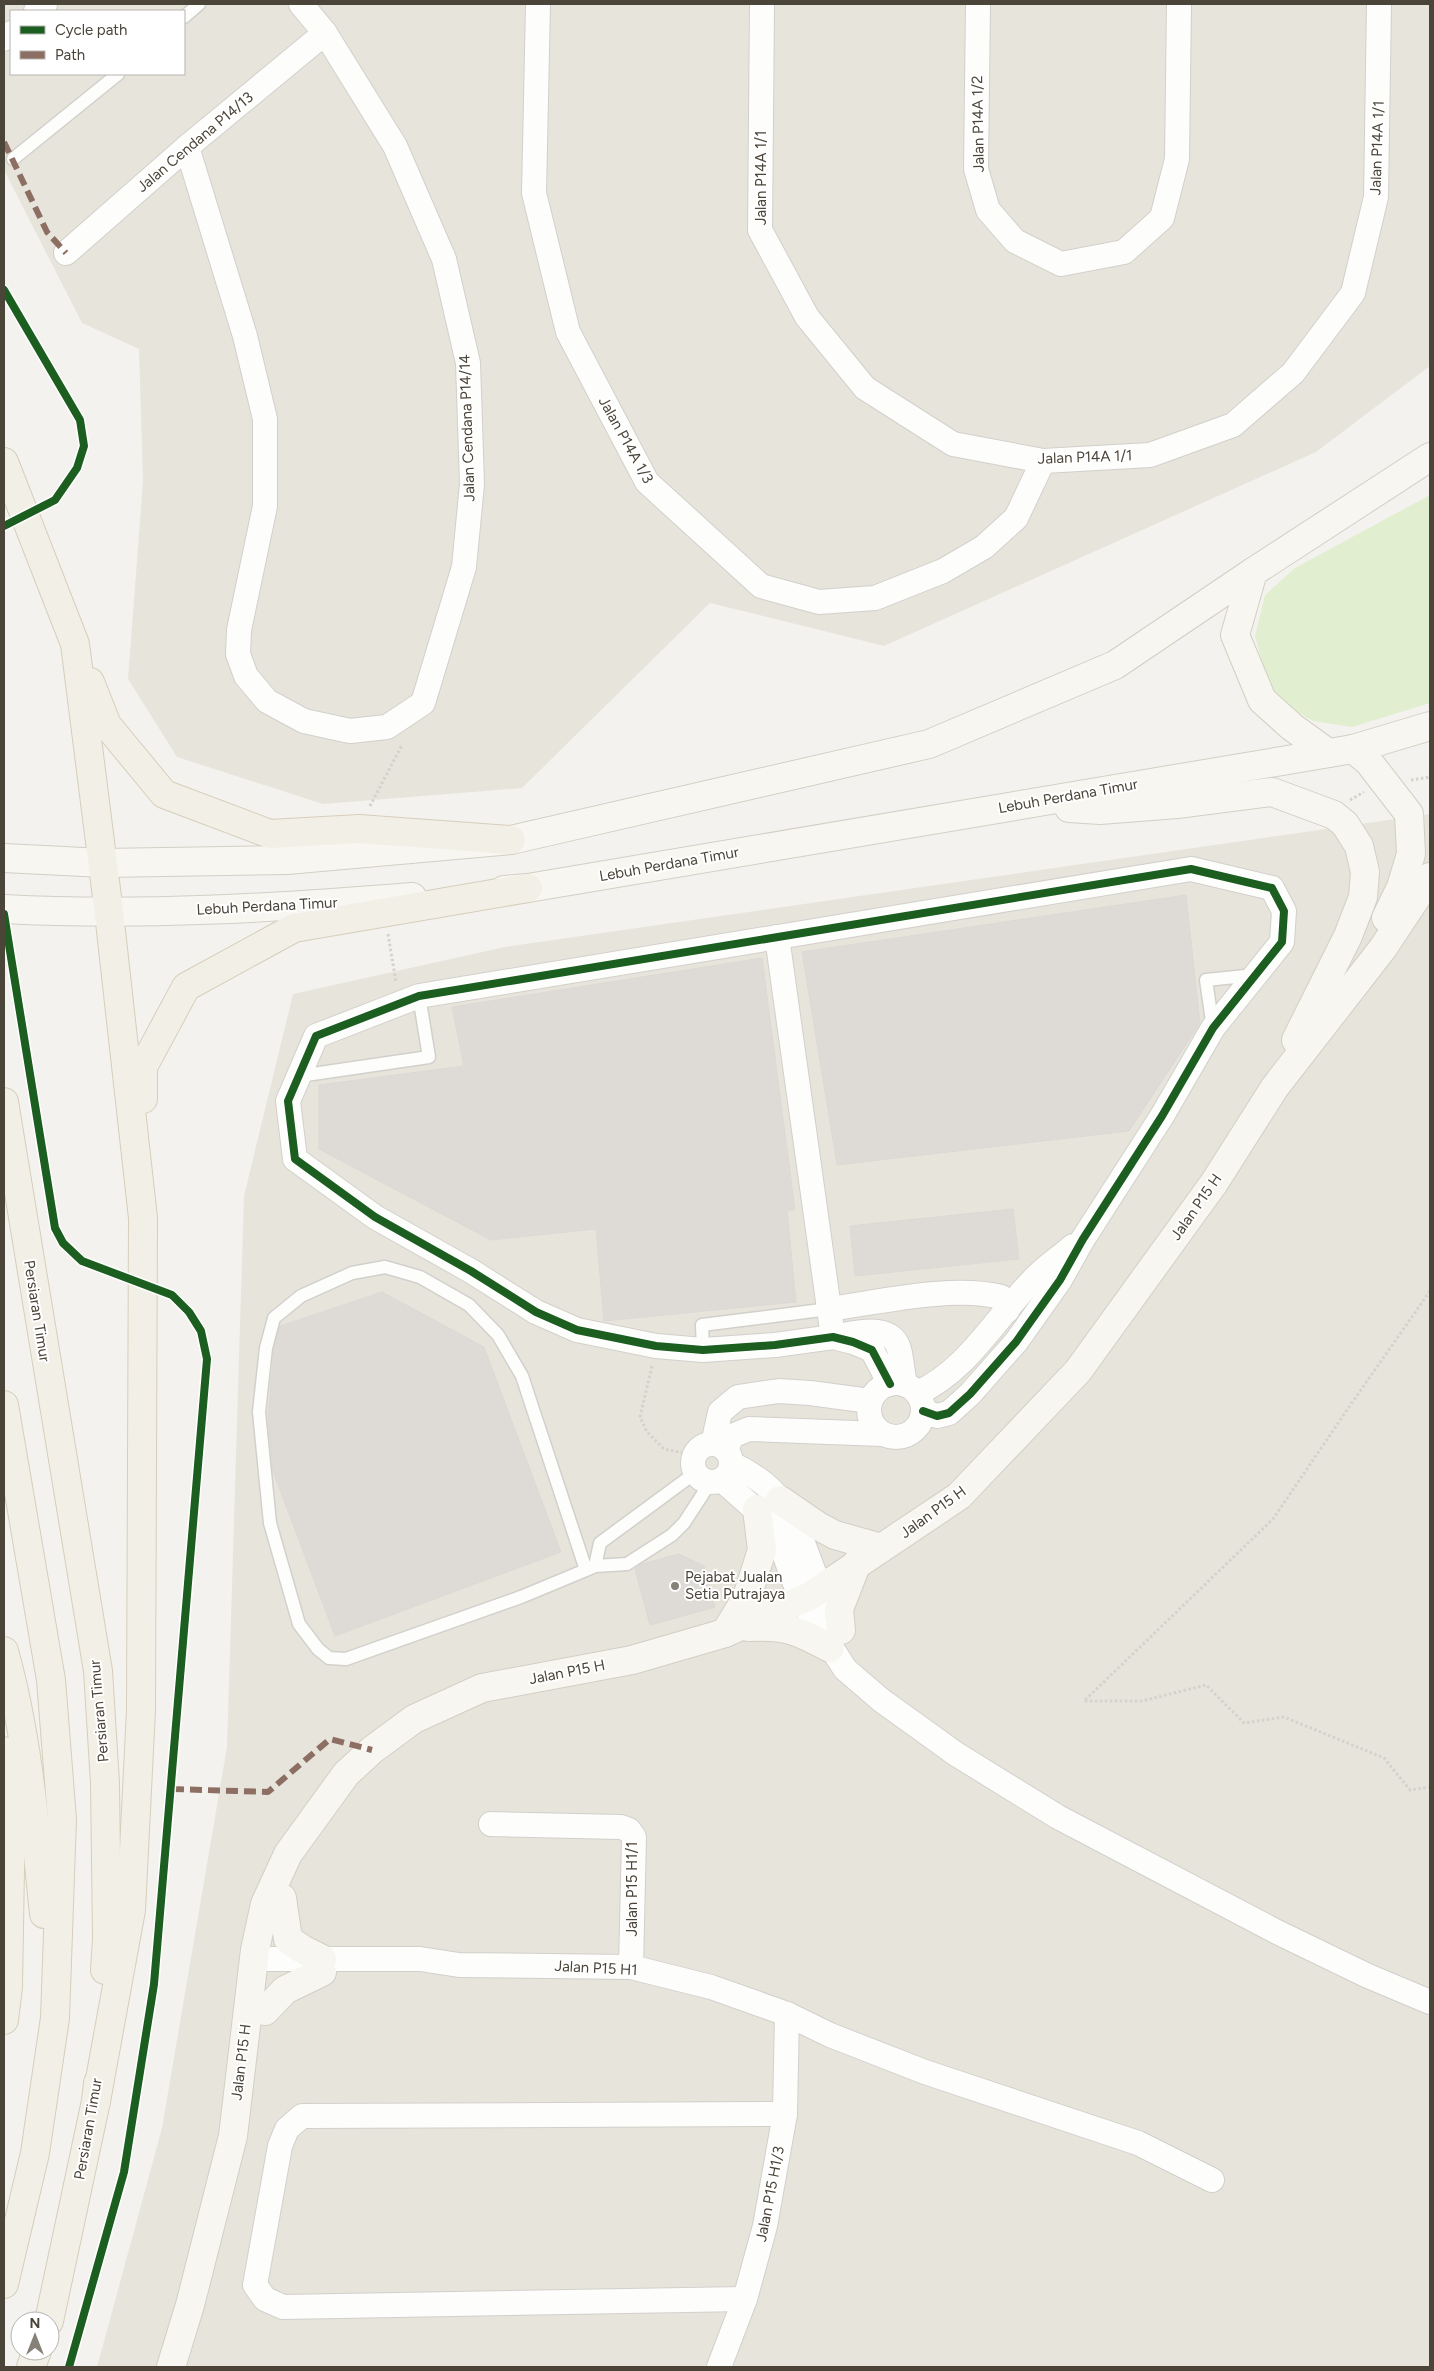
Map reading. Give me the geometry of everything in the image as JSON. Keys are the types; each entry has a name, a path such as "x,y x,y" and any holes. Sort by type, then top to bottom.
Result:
{"main road":[{"path":"4,858 90,862 287,860 511,840 929,744 1115,665 1430,457"},
{"path":"4,462 107,725 164,794 270,834 358,828 511,840"},
{"name":"Jalan P15 H","path":"1254,572 1235,635 1262,700 1292,726 1340,751 1368,761 1409,814 1411,854 1401,887 1357,979"},
{"path":"75,644 90,862 96,913 143,1218"},
{"name":"Lebuh Perdana Timur","path":"4,910 96,913 292,906 528,888 850,832 1018,806 1340,751 1430,726"},
{"path":"1018,806 1100,810 1177,804 1272,792 1334,815 1344,824 1359,846 1365,872 1362,897 1348,936 1313,1004 1274,1087"},
{"name":"Jalan P15 H","path":"191,2367 247,2140 265,2011 262,1966 265,1904 288,1854 346,1774 372,1750 414,1719 482,1688 632,1660 731,1630 810,1595 959,1496 1078,1371 1214,1183 1274,1087 1383,948 1430,877"},
{"path":"96,2101 131,1910 141,1710 143,1067 186,987 294,928 528,888"},
{"name":"Persiaran Timur","path":"4,1102 98,1671 104,1783 107,1939 96,2101 51,2311"},
{"path":"4,1405 50,1680 62,1819 55,2018 34,2153 4,2284"},
{"path":"731,1630 748,1597 762,1550 768,1504 835,1535 881,1548"},
{"path":"731,1630 773,1625 836,1639 840,1609 857,1563"},
{"path":"4,1651 14,1690 32,1791 55,2018"},
{"path":"4,1751 11,1808 8,1987 4,2020"},
{"name":"Jalan P15 H","path":"171,2367 190,2306 232,2136 262,1966 277,1911 296,1866 346,1774"},
{"path":"265,2011 285,1990 322,1965 288,1939 282,1898"}],"street":[{"name":"Jalan Cendana P14/14","path":"187,148 246,336 265,419 265,506 239,630 238,654 246,676 266,701 304,721 350,730 387,726 423,703 464,567 472,484 468,363 444,259 395,146 325,33 301,4"},
{"name":"Jalan P14A 1/3","path":"538,4 534,193 568,332 647,482 761,586 819,602 876,598 943,572 984,547 1016,518 1043,461"},
{"name":"Jalan P14A 1/1","path":"762,4 760,230 806,317 865,388 953,444 1043,461 1150,455 1233,425 1293,373 1353,293 1376,198 1379,4"},
{"name":"Jalan P14A 1/2","path":"978,4 976,170 988,210 1015,241 1061,264 1124,252 1162,218 1177,159 1180,4"},
{"name":"Jalan Cendana P14/13","path":"66,252 325,33"},
{"path":"713,1464 732,1436 749,1429 882,1434 900,1437 910,1434 917,1428 909,1393 900,1352 894,1339 885,1332 865,1332 775,1345 703,1350 656,1346 577,1330 536,1312 471,1271 375,1217 295,1159 288,1101 316,1036 408,993 777,937 1191,869 1272,888 1284,911 1282,942 1213,1028 1162,1116 1083,1239 1060,1280 1016,1342 970,1394 949,1413 937,1416 909,1393"},
{"path":"777,937 833,1337"},
{"path":"882,1434 870,1420 868,1411 874,1393 909,1393 929,1388 954,1368 1040,1273 1083,1239"},
{"path":"958,1292 981,1285 1030,1285"},
{"path":"829,1308 958,1292 985,1293 1001,1297 1007,1311"},
{"path":"713,1464 720,1412 738,1397 779,1391 810,1393 870,1402"},
{"path":"713,1464 752,1473 773,1490 768,1504 802,1537 810,1595 836,1639 873,1692 881,1700 956,1754 1058,1817 1277,1932 1368,1976 1430,2002"},
{"name":"Jalan P15 H1/1","path":"491,1824 621,1827 629,1830 634,1837 631,1967"},
{"name":"Jalan P15 H1","path":"262,1966 322,1965 418,1972 459,1965 631,1967 712,1987 787,2014 830,2035 925,2072 1138,2143 1212,2180"},
{"name":"Jalan P15 H1/3","path":"719,2367 745,2299 765,2226 785,2114 787,2014"},
{"path":"745,2299 283,2308 265,2299 255,2284 280,2146 286,2130 302,2116 785,2114"}],"lane":[{"path":"185,16 199,4"},
{"path":"13,159 117,75"},
{"path":"1213,1028 1206,980 1255,975"},
{"path":"299,1076 428,1056 408,993"},
{"path":"591,1568 522,1376 498,1335 469,1305 420,1278 385,1267 352,1273 325,1284 301,1296 274,1318 266,1348 259,1412 270,1523 300,1624 318,1649 329,1658 346,1659 521,1597 591,1568 626,1564 672,1535 684,1523 713,1464"},
{"path":"703,1350 702,1326 829,1308"},
{"path":"591,1568 600,1543 713,1464"}],"path":[{"path":"358,828 406,737"},
{"path":"1403,782 1430,777"},
{"path":"1349,801 1371,787"},
{"path":"384,912 408,993"},
{"path":"1430,1291 1273,1519 1084,1701 1142,1701 1206,1684 1244,1723 1284,1717 1384,1758 1410,1790 1430,1787"},
{"path":"656,1346 640,1417 647,1432 664,1449 713,1464"}],"shaded area":[{"path":"4,4 1430,4 1430,366 1316,452 884,646 710,603 522,788 323,804 177,757 128,679 143,481 139,349 82,323 4,170"},
{"path":"1430,814 1430,2367 97,2367 162,2128 227,1747 244,1196 293,994 505,947"}],"green space":[{"path":"1430,495 1430,703 1352,727 1313,721 1275,699 1265,674 1255,636 1265,595 1295,568"}],"building":[{"path":"1186,895 1200,1023 1129,1131 837,1165 802,952"},
{"path":"762,958 795,1210 787,1210 796,1302 604,1321 596,1229 491,1240 319,1149 319,1085 464,1066 452,1007"},
{"path":"1013,1209 1019,1259 855,1276 850,1226"},
{"path":"382,1292 484,1347 561,1552 335,1636 273,1471 268,1418 274,1350 280,1326"},
{"name":"Pejabat Jualan Setia Putrajaya","path":"679,1554 704,1566 715,1607 650,1625 635,1569 642,1564"}],"marked path":[{"path":"4,142 47,232 66,253"},
{"path":"172,1789 268,1792 330,1739 372,1750"}],"cycle path":[{"path":"4,290 80,420 84,446 77,468 55,500 4,526"},
{"path":"890,1384 872,1350 853,1342 833,1337 775,1345 703,1350 656,1346 577,1330 536,1312 471,1271 375,1217 295,1159 288,1101 316,1036 419,996 1191,869 1272,888 1284,911 1282,942 1213,1028 1162,1116 1083,1239 1060,1280 1016,1342 970,1394 949,1413 937,1416 923,1411"},
{"path":"4,914 55,1228 63,1243 82,1261 172,1295 189,1312 201,1331 207,1359 154,1984 124,2172 69,2367"}],"place":[{"name":"Pejabat Jualan Setia Putrajaya","path":"675,1586"}]}
